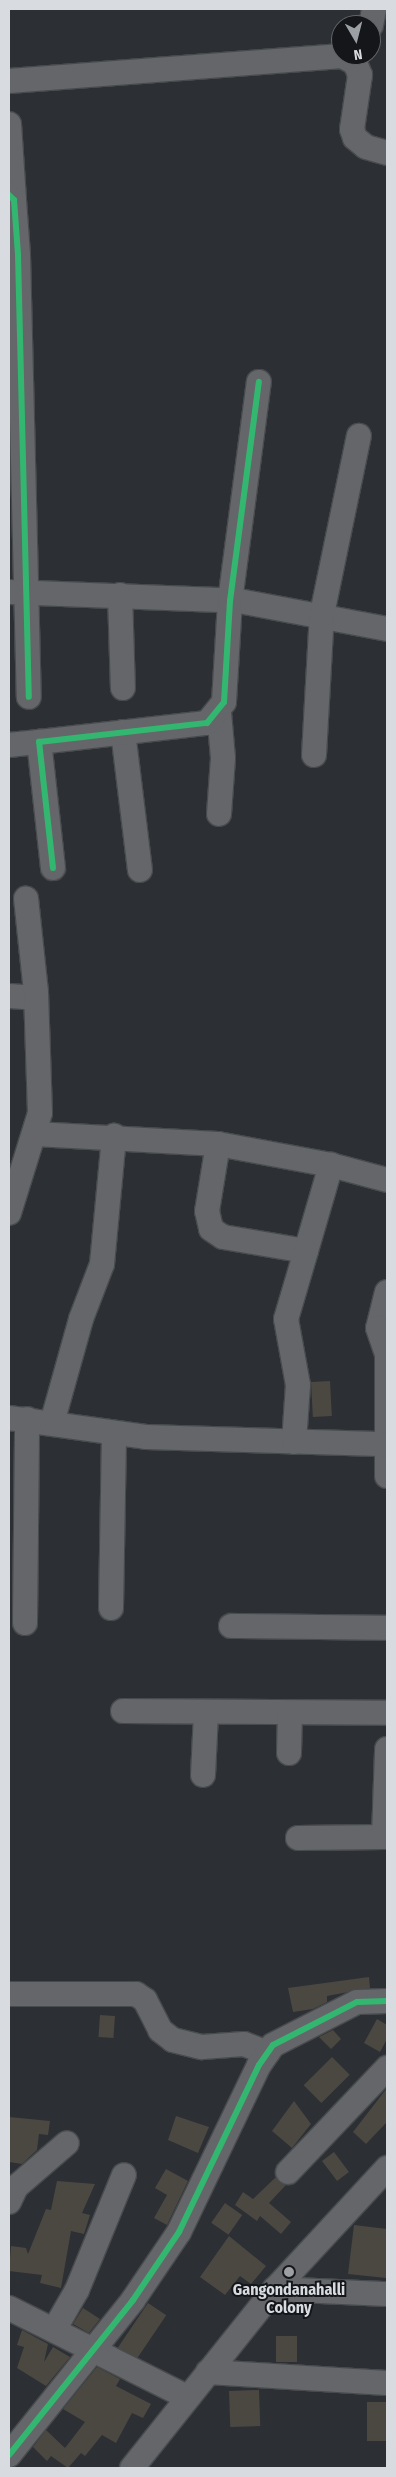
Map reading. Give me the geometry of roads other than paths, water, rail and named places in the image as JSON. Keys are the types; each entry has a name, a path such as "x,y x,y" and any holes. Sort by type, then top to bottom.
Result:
{"street":[{"path":"9,81 311,56 331,56"},
{"path":"362,65 352,129 355,138 366,147 387,153"},
{"path":"9,124 16,591 29,697"},
{"path":"9,745 207,723 219,712 224,702 230,601 259,382"},
{"path":"314,755 322,614 359,436"},
{"path":"16,591 230,601 322,614 387,629"},
{"path":"120,595 123,688"},
{"path":"219,712 223,758 219,814"},
{"path":"123,732 140,870"},
{"path":"39,742 53,868"},
{"path":"9,1213 40,1113 36,998 26,898"},
{"path":"9,996 36,998"},
{"path":"35,1134 114,1136 218,1144 330,1165 387,1180"},
{"path":"52,1423 81,1319 102,1264 114,1136"},
{"path":"218,1144 207,1211 211,1229 223,1237 306,1251"},
{"path":"294,1442 298,1385 286,1319 330,1165"},
{"path":"387,1292 378,1328 387,1354"},
{"path":"387,1358 387,1476"},
{"path":"25,1623 18,1418 114,1434 387,1444"},
{"path":"111,1608 114,1434"},
{"path":"231,1626 387,1628"},
{"path":"123,1711 387,1713"},
{"path":"203,1774 206,1713"},
{"path":"289,1754 290,1713"},
{"path":"298,1838 384,1837 387,1749"},
{"path":"9,1994 136,1994 145,2000 160,2030 173,2040 202,2047 244,2044 267,2053"},
{"path":"9,2455 93,2350 179,2232 267,2053 298,2029 357,2002 387,2001"},
{"path":"288,2172 387,2068"},
{"path":"9,2202 16,2188 67,2142"},
{"path":"132,2468 275,2289 387,2168"},
{"path":"54,2330 77,2290 124,2175"},
{"path":"275,2289 387,2294"},
{"path":"9,2308 187,2398"},
{"path":"208,2372 387,2384"}],"place":[{"name":"Gangondanahalli Colony","path":"289,2272"}]}
